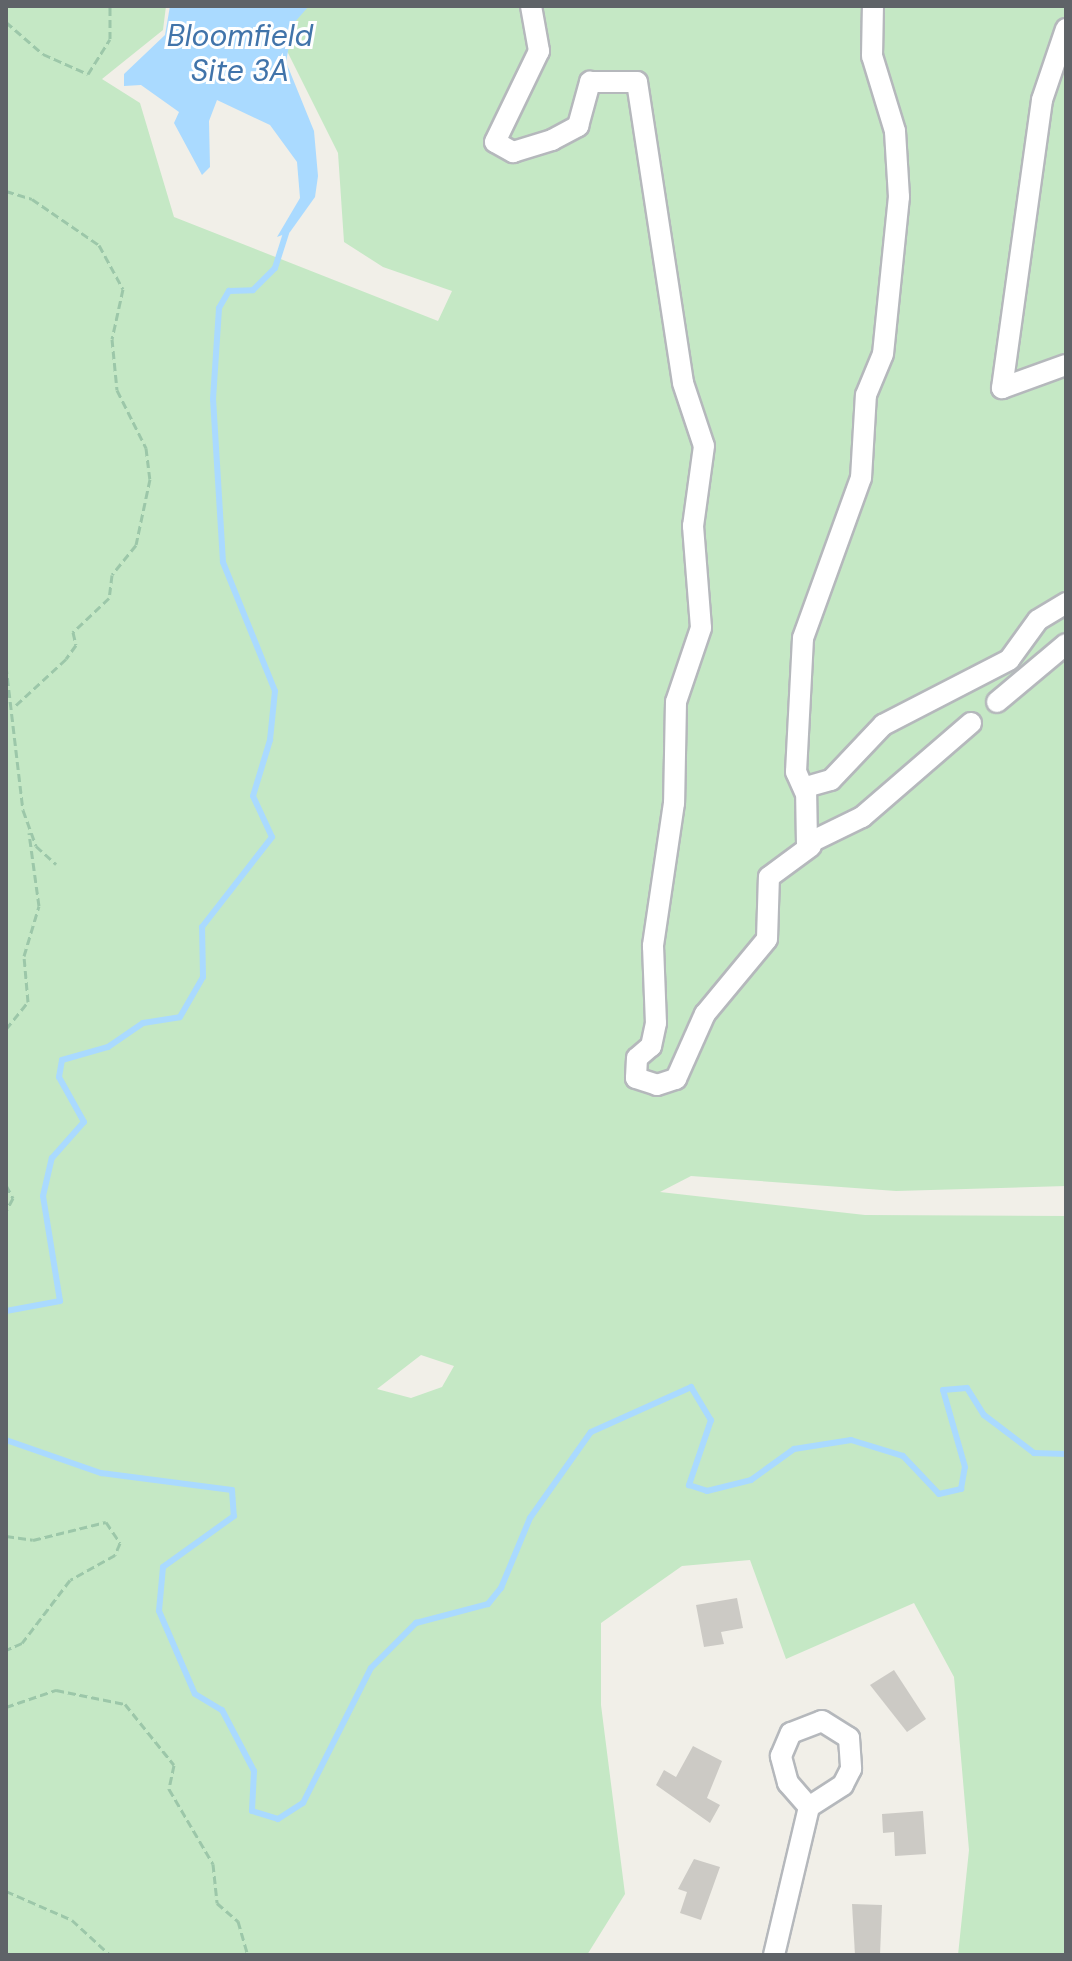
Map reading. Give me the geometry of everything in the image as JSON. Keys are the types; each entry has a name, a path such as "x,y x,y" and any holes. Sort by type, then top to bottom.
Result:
{"street":[{"path":"531,6 539,51 495,142 513,152 552,140 578,126 590,82 637,82 683,383 704,446 693,526 701,628 674,714 674,803 653,935 656,1023 651,1046 637,1058 636,1078 657,1085 676,1079 705,1014 767,939 769,877 811,846 874,808 971,723"},
{"path":"811,846 803,832 805,792 796,772 803,638 861,478 866,395 883,354 899,197 895,131 872,56 873,6"},
{"path":"1066,29 1042,100 1002,388 1066,365"},
{"path":"805,792 831,780 883,725 1009,660 1038,620 1066,603"},
{"path":"997,702 1066,644"},
{"path":"774,1955 809,1807"}],"path":[{"path":"6,22 43,54 81,74 96,68 110,39 110,6"},
{"path":"6,191 32,199 99,245 123,289 112,339 117,390 146,448 150,479 136,545 112,575 109,598 73,632 76,645 66,659 14,707"},
{"path":"6,666 39,906 24,956 28,1002 6,1029"},
{"path":"29,833 56,864"},
{"path":"6,1185 13,1198 6,1211"},
{"path":"6,1536 44,1539 106,1522 120,1543 115,1555 70,1580 22,1643 6,1650"},
{"path":"6,1707 56,1690 125,1704 174,1765 169,1789 213,1864 217,1903 238,1921 248,1955"},
{"path":"6,1891 72,1920 110,1955"}],"green space":[{"path":"6,6 166,6 163,30 102,79 140,103 174,217 438,321 452,291 383,267 344,242 338,153 272,21 280,6 1066,6 1066,1186 896,1191 691,1176 660,1192 865,1215 1066,1216 1066,1955 958,1955 969,1850 954,1677 914,1603 786,1659 750,1560 682,1566 601,1623 601,1705 625,1894 587,1955 6,1955","holes":["421,1355 454,1366 442,1387 411,1398 377,1389"]}],"water":[{"name":"Bloomfield Site 3A","path":"170,6 309,6 293,24 286,62 314,131 318,176 315,197 290,232 277,237 300,198 297,162 270,125 217,100 209,121 210,167 202,175 174,123 179,112 141,85 124,86 124,74 165,35"}],"building":[{"path":"737,1598 743,1628 721,1632 724,1644 704,1647 696,1605"},
{"path":"894,1670 926,1719 907,1732 870,1685"},
{"path":"693,1746 722,1761 707,1798 720,1805 710,1823 656,1785 664,1770 676,1777"},
{"path":"923,1811 926,1854 895,1856 894,1832 883,1833 882,1814"},
{"path":"694,1859 720,1867 701,1920 680,1913 687,1892 678,1889"},
{"path":"852,1904 882,1905 880,1955 855,1955"}],"waterway":[{"path":"6,1311 60,1301 43,1196 52,1158 84,1122 59,1077 62,1060 108,1047 143,1023 180,1017 203,977 202,927 272,837 253,796 270,740 275,691 223,562 213,399 219,308 229,291 253,290 275,268 288,227"},
{"path":"6,1440 101,1473 232,1490 234,1516 163,1567 159,1611 195,1694 222,1710 254,1771 252,1811 278,1819 303,1803 371,1668 416,1623 488,1604 501,1588 530,1518 591,1432 691,1387 711,1420 689,1485 707,1491 751,1480 794,1449 851,1440 903,1456 939,1494 961,1489 965,1467 943,1390 967,1388 984,1415 1034,1453 1066,1454"}]}
